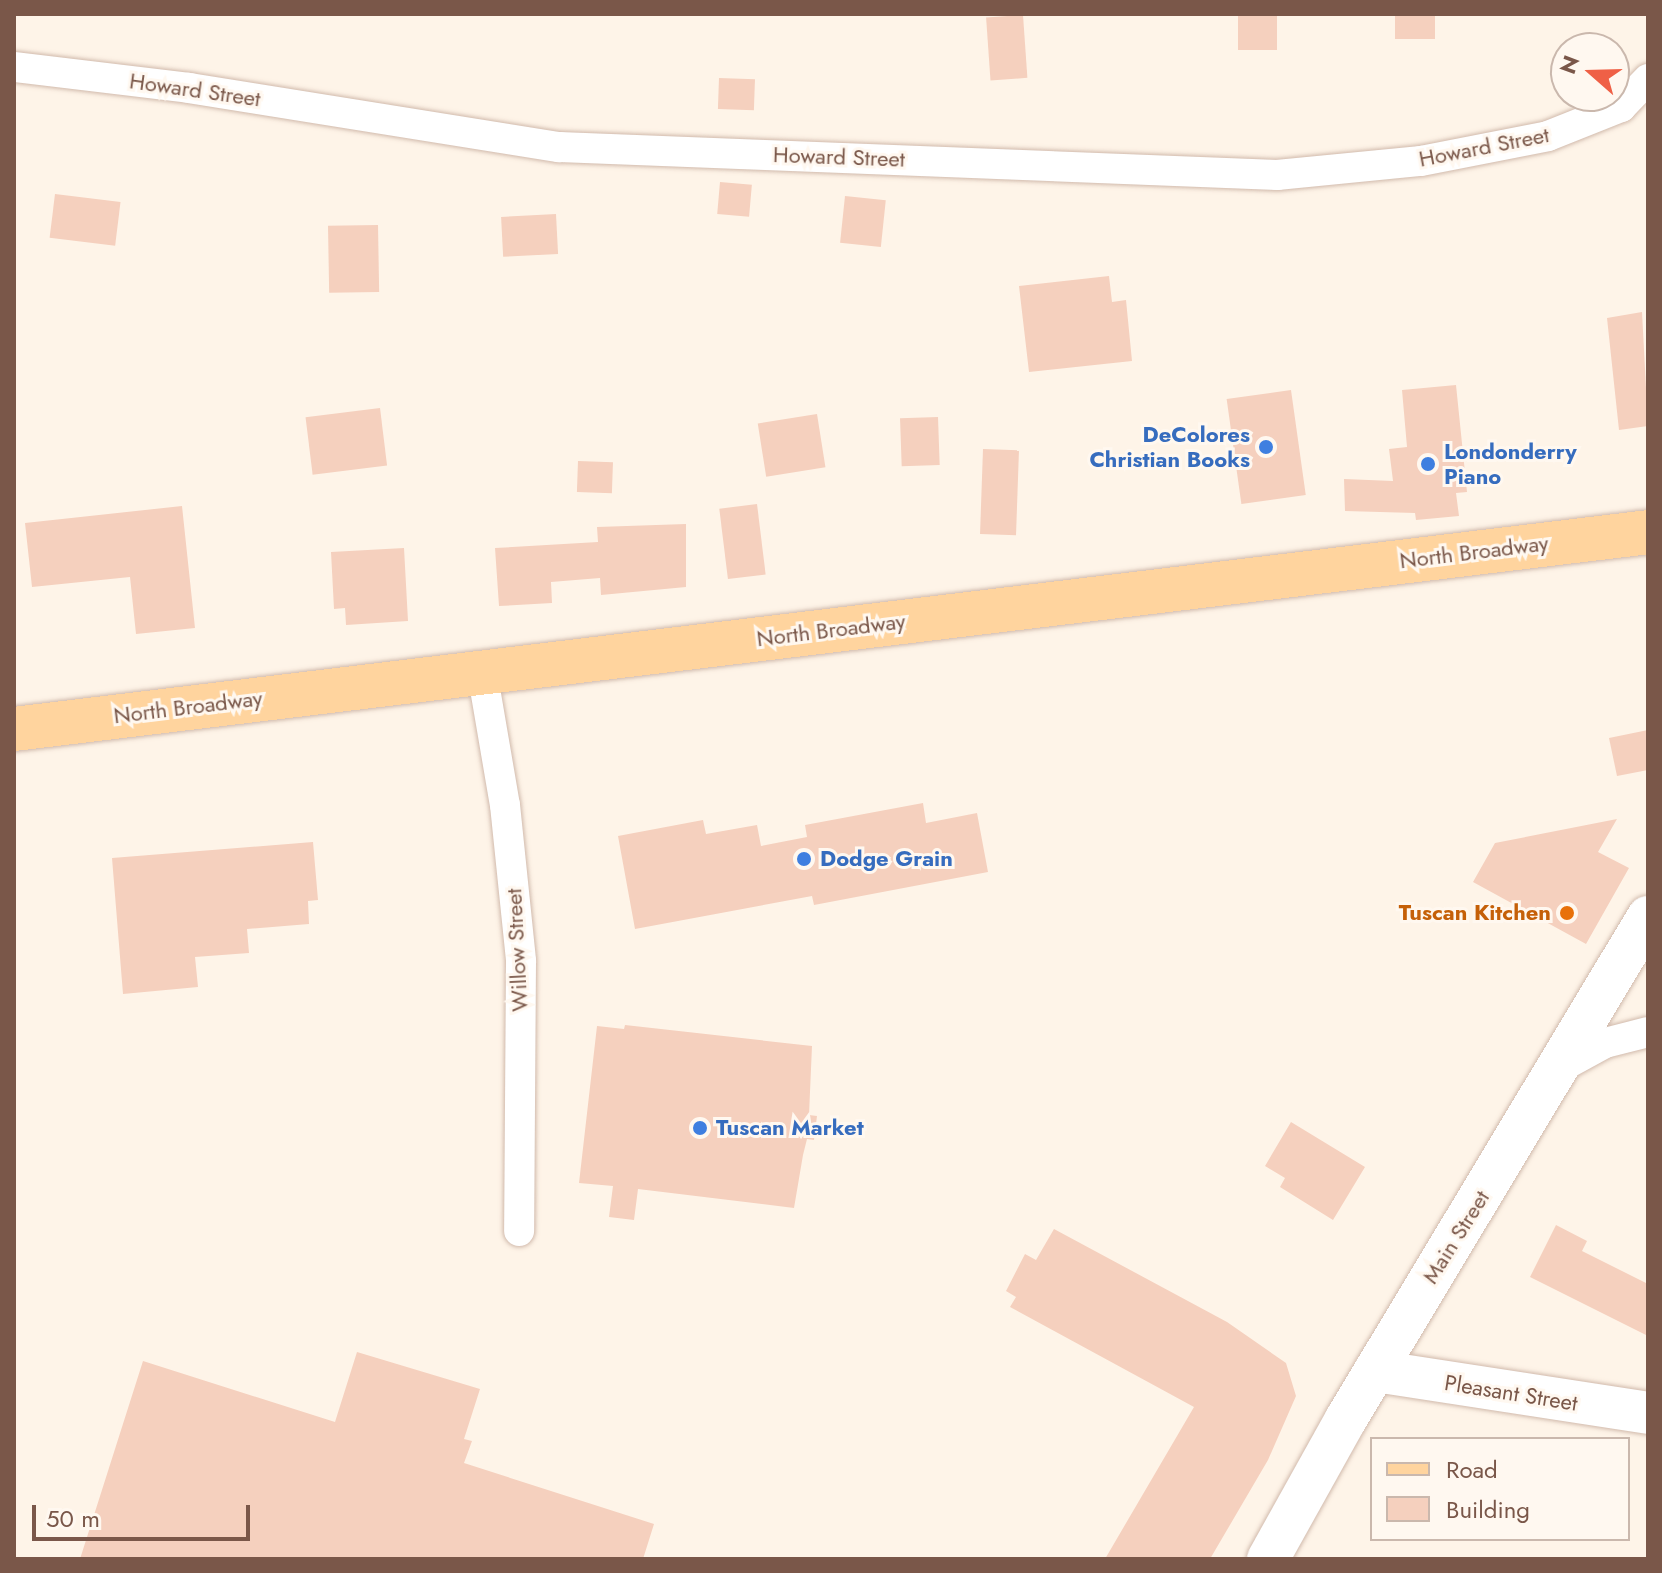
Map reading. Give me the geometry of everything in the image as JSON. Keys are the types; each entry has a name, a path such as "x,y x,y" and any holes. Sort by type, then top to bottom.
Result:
{"main road":[{"name":"North Broadway","path":"14,729 1648,532"},
{"name":"Main Street","path":"1268,1559 1375,1371 1561,1067 1648,917"},
{"name":"Pleasant Street","path":"1375,1371 1648,1413"}],"street":[{"name":"Howard Street","path":"14,67 189,88 559,147 1277,175 1421,161 1548,136 1621,107 1648,79"},
{"name":"Willow Street","path":"482,671 505,805 521,961 519,1231"},
{"path":"1561,1067 1605,1043 1648,1032"}],"building":[{"path":"1238,14 1277,14 1277,50 1238,50"},
{"path":"1395,14 1435,14 1435,39 1395,39"},
{"path":"1023,15 1027,78 990,80 986,18"},
{"path":"719,78 755,79 754,110 718,109"},
{"path":"720,182 752,185 749,217 717,214"},
{"path":"55,194 121,202 115,246 50,238"},
{"path":"845,196 886,200 881,247 840,243"},
{"path":"556,214 558,254 503,257 501,217"},
{"path":"378,225 379,292 329,293 328,226"},
{"path":"1109,276 1112,302 1126,300 1132,361 1029,372 1019,286"},
{"path":"1642,312 1648,426 1619,430 1607,318"},
{"name":"Londonderry Piano","path":"1456,385 1467,492 1456,493 1459,516 1416,520 1415,513 1345,511 1344,479 1393,481 1389,449 1407,447 1402,390"},
{"name":"DeColores Christian Books","path":"1291,390 1306,495 1241,504 1227,399"},
{"path":"380,408 387,466 313,475 306,417"},
{"path":"817,414 825,467 766,477 758,423"},
{"path":"938,417 940,465 902,466 900,418"},
{"path":"983,449 1019,450 1016,535 980,534"},
{"path":"578,461 613,462 612,493 577,492"},
{"path":"757,504 766,574 728,579 719,509"},
{"path":"182,506 195,628 136,634 130,577 32,587 25,523"},
{"path":"686,524 686,587 601,595 600,578 551,582 552,603 499,606 495,548 598,542 597,527"},
{"path":"404,548 408,621 346,625 345,608 334,609 331,552"},
{"path":"1648,730 1648,770 1617,776 1609,738"},
{"name":"Dodge Grain","path":"923,803 926,823 977,813 988,872 814,905 812,896 635,929 618,836 703,820 706,834 757,825 761,846 807,837 805,825"},
{"name":"Tuscan Kitchen","path":"1617,819 1598,852 1629,868 1586,944 1473,882 1495,843"},
{"path":"313,842 318,900 308,901 309,924 247,929 249,953 195,957 198,987 123,994 112,858"},
{"name":"Tuscan Market","path":"625,1025 812,1046 809,1115 817,1116 814,1140 807,1139 803,1155 794,1208 638,1189 634,1220 609,1217 613,1186 579,1183 597,1026 624,1029"},
{"path":"1291,1122 1365,1167 1333,1220 1280,1187 1285,1178 1265,1166"},
{"path":"1556,1225 1587,1241 1582,1251 1648,1284 1648,1336 1530,1277"},
{"path":"1054,1229 1227,1322 1286,1363 1296,1396 1268,1460 1210,1559 1105,1559 1194,1407 1010,1307 1016,1297 1006,1291 1025,1254 1036,1260"},
{"path":"357,1352 480,1389 464,1439 472,1441 464,1463 654,1524 643,1559 80,1559 143,1361 335,1422"}],"place":[{"name":"DeColores Christian Books","path":"1266,447"},
{"name":"Londonderry Piano","path":"1428,464"},
{"name":"Dodge Grain","path":"804,859"},
{"name":"Tuscan Kitchen","path":"1567,913"},
{"name":"Tuscan Market","path":"700,1128"}]}
